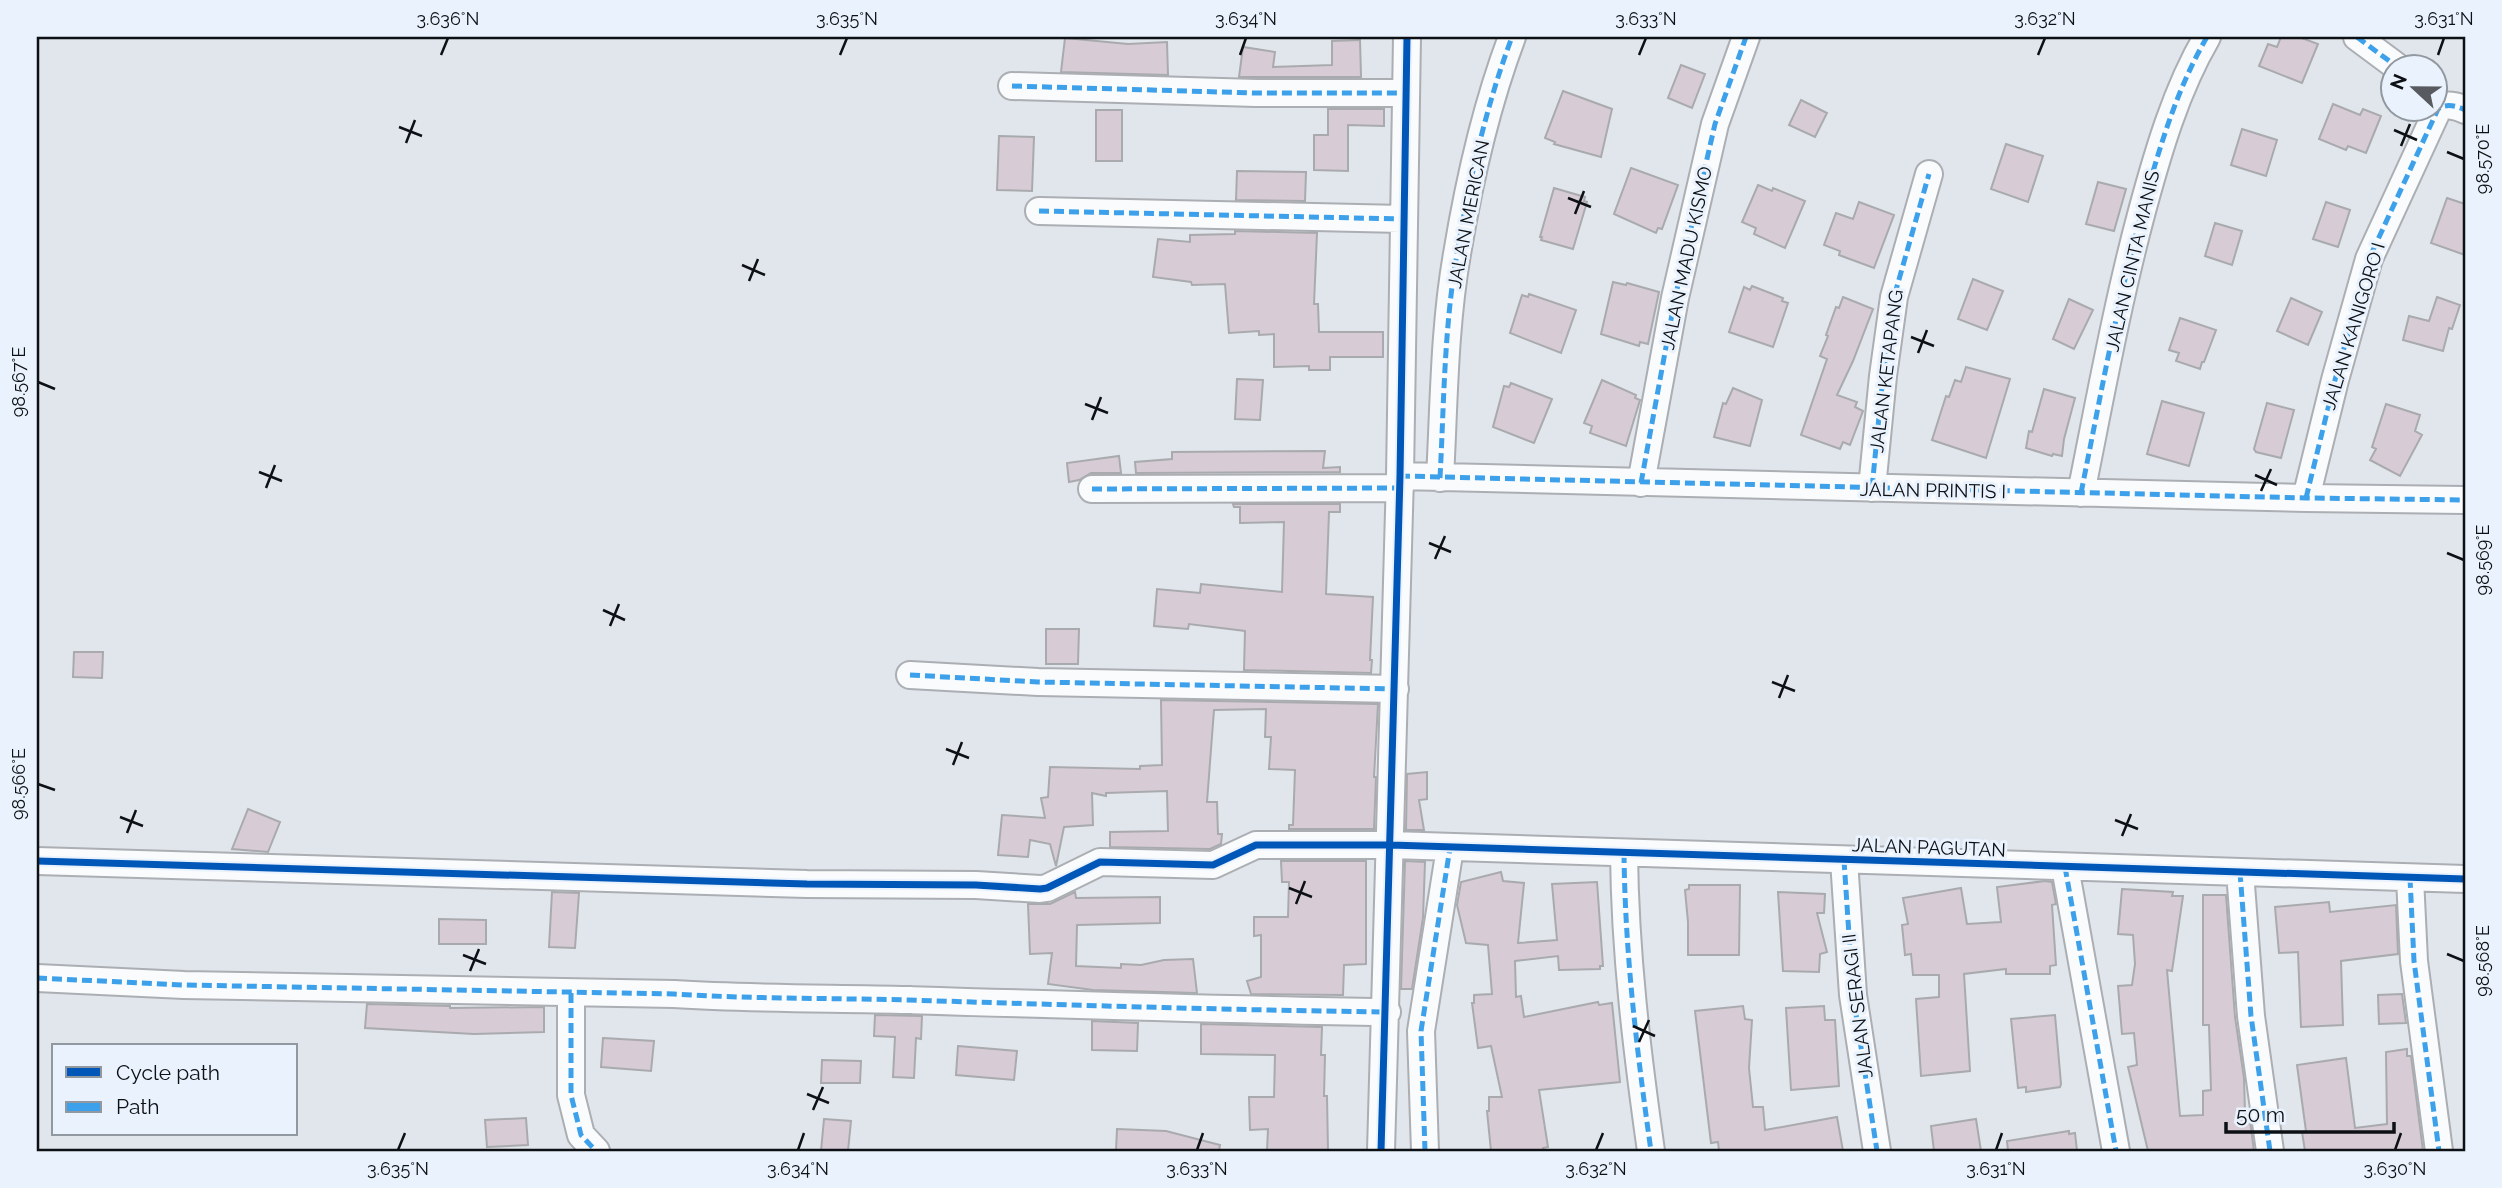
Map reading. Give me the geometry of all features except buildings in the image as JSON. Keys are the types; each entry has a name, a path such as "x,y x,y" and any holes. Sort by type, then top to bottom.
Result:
{"street":[{"path":"1381,1151 1400,482 1406,37"},
{"name":"JALAN MERICAN","path":"1440,478 1456,256 1499,71 1512,37"},
{"name":"JALAN MADU KISMO","path":"1641,483 1675,298 1715,124 1746,37"},
{"name":"JALAN CINTA MANIS","path":"2081,493 2128,266 2157,157 2191,64 2207,37"},
{"path":"2357,37 2380,54"},
{"path":"1012,86 1255,93 1405,93"},
{"name":"JALAN KANIGORO I","path":"2306,498 2369,259 2432,122"},
{"name":"JALAN KETAPANG","path":"1872,488 1894,297 1930,174"},
{"path":"1039,211 1402,219"},
{"name":"JALAN PRINTIS I","path":"1092,489 1400,482 1440,478 2465,500"},
{"path":"909,674 1038,682 1395,689"},
{"name":"JALAN PAGUTAN","path":"37,862 807,884 976,885 1040,889 1100,862 1213,865 1222,863 1252,846 1391,845 2465,879"},
{"path":"1425,1151 1421,1031 1450,848"},
{"path":"1624,853 1625,919 1635,1043 1651,1151"},
{"name":"JALAN SERAGI II","path":"1844,860 1853,995 1877,1151"},
{"path":"2065,867 2116,1151"},
{"path":"2240,872 2251,1016 2270,1151"},
{"path":"2410,878 2414,961 2439,1151"},
{"path":"37,978 184,985 1387,1012"},
{"path":"571,993 571,1095 581,1135 596,1151"}],"marked path":[{"path":"1440,478 1447,338 1457,254 1479,144 1512,37"},
{"path":"1641,483 1675,298 1715,124 1746,37"},
{"path":"2081,493 2117,316 2148,189 2177,100 2207,37"},
{"path":"2357,37 2380,54"},
{"path":"1012,86 1256,93 1405,93"},
{"path":"2306,498 2369,259 2438,109 2452,106 2465,110"},
{"path":"1872,488 1894,297 1929,174"},
{"path":"1039,211 1402,219"},
{"path":"1400,476 2465,500"},
{"path":"1092,489 1400,488"},
{"path":"910,675 1038,682 1395,689"},
{"path":"1425,1151 1421,1031 1450,848"},
{"path":"1624,853 1633,1003 1651,1151"},
{"path":"1844,860 1853,995 1877,1151"},
{"path":"2065,867 2116,1151"},
{"path":"2240,872 2251,1016 2270,1151"},
{"path":"2410,878 2414,961 2439,1151"},
{"path":"37,978 184,985 1387,1012"},
{"path":"571,993 571,1095 581,1135 596,1151"}],"cycle path":[{"path":"1381,1151 1400,476 1407,37"},
{"path":"37,861 807,884 976,885 1040,889 1100,862 1213,865 1256,845 1391,845 2465,879"}]}
